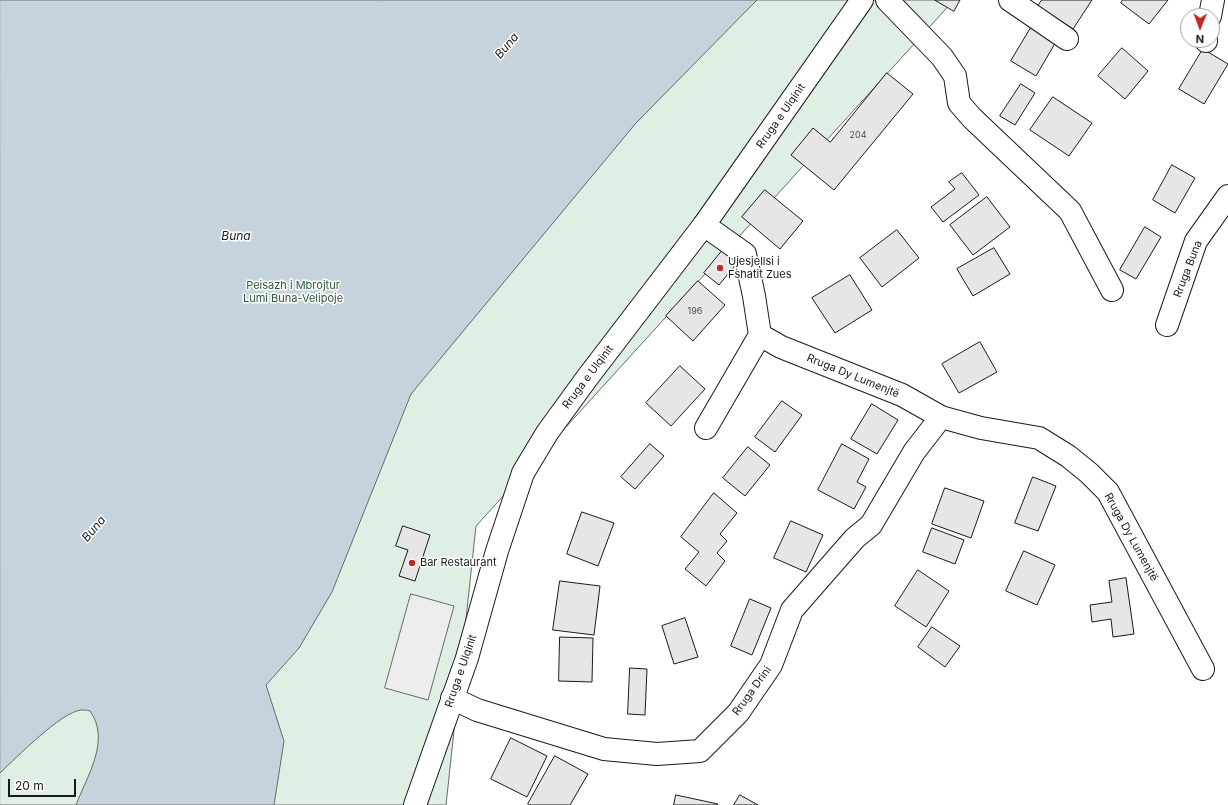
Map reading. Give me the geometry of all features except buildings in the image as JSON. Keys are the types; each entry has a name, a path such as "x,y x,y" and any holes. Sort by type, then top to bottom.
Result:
{"street":[{"name":"Rruga e Ulqinit","path":"415,805 467,658 498,551 524,473 547,433 587,378 704,225 862,0"},
{"path":"887,0 942,57 956,76 959,103 972,118 1070,211 1112,290"},
{"path":"1010,0 1067,39"},
{"name":"Rruga Buna","path":"1167,325 1196,241 1228,196"},
{"path":"704,225 745,254 754,296 760,335 706,428"},
{"name":"Rruga Dy Lumenjtë","path":"760,335 780,347 902,395 941,416 981,428 1039,438 1068,456 1089,473 1108,492 1203,669"},
{"name":"Rruga Drini","path":"452,698 477,710 604,749 657,754 700,752 738,713 771,665 792,610 855,538 871,525 914,452 941,416"}],"green space":[{"name":"Buna","path":"0,0 954,0 476,526 446,805 0,805"}],"shaded area":[{"path":"411,594 454,606 428,700 385,688"}],"water":[{"name":"Buna","path":"0,0 757,0 636,123 411,394 332,592 299,648 266,685 284,741 274,805 76,805 91,770 98,746 96,722 90,711 87,710 72,713 62,719 27,747 0,773"}],"place":[{"name":"Ujesjellsi i Fshatit Zues","path":"720,268"},
{"name":"Bar Restaurant","path":"412,563"}],"park label":[{"name":"Peisazh i Mbrojtur Lumi Buna-Velipoje","path":"293,292"}]}
